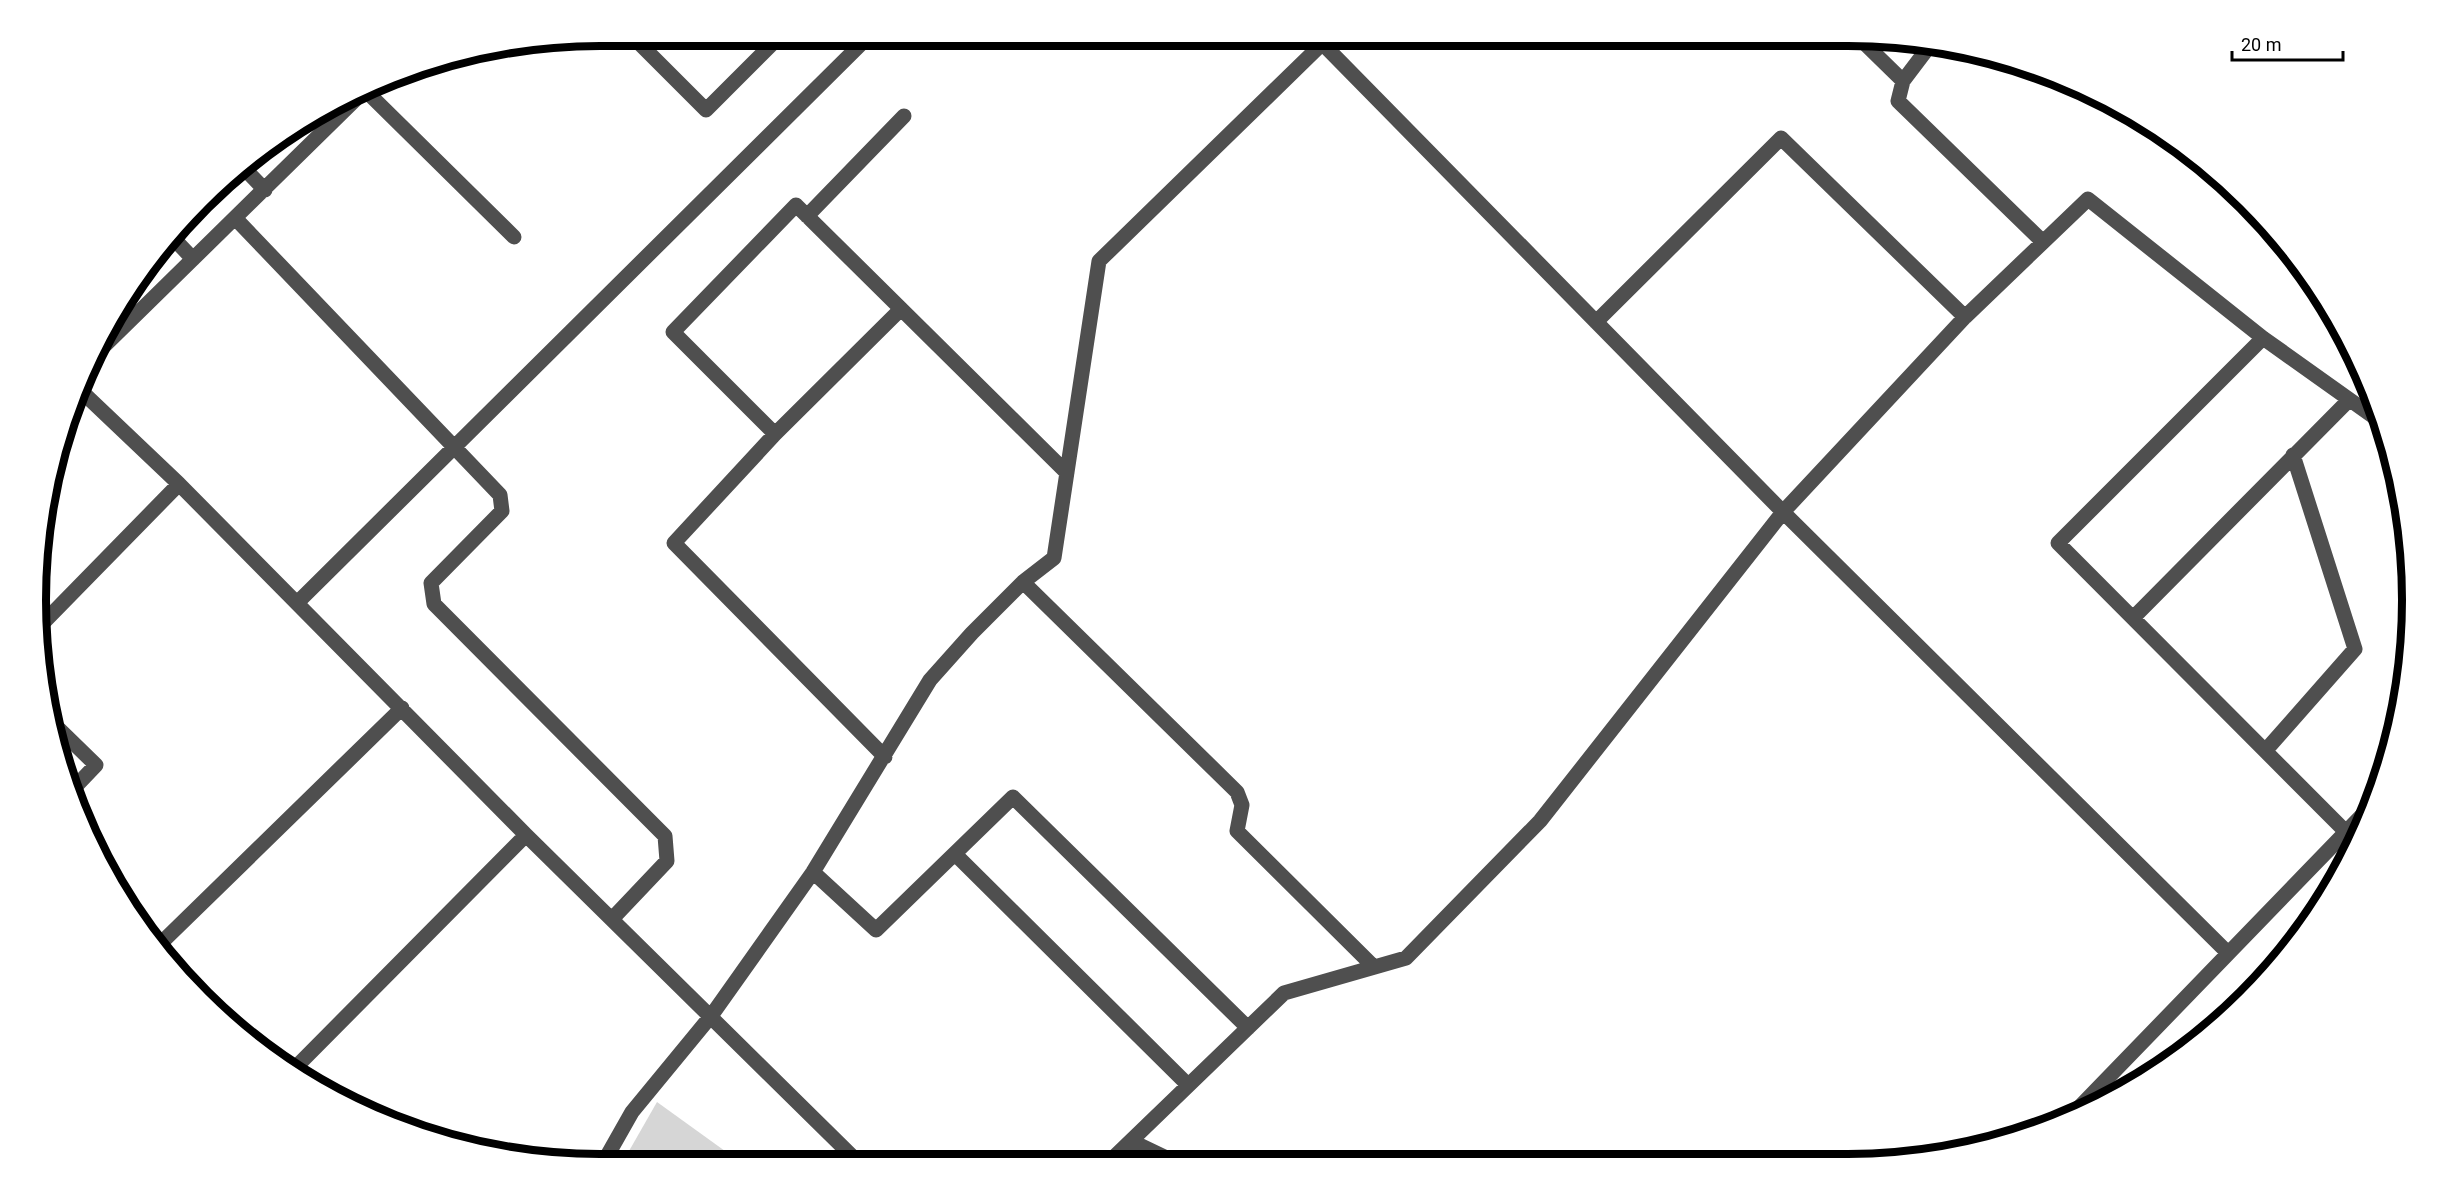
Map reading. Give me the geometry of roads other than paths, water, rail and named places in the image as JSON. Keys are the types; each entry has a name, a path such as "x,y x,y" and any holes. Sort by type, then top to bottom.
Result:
{"street":[{"path":"643,47 706,110 769,47"},
{"path":"297,603 858,47"},
{"path":"608,1154 632,1112 711,1016 813,872 930,680 972,633 1023,582 1054,558 1099,261 1314,47"},
{"path":"1332,47 1596,322 1783,512 2228,953"},
{"path":"1869,48 1903,81"},
{"path":"1925,52 1903,81 1898,101 2043,242"},
{"path":"372,96 514,237"},
{"path":"114,337 346,109"},
{"path":"807,216 904,116"},
{"path":"1596,322 1781,138 1965,317"},
{"path":"249,173 265,190"},
{"path":"1117,1154 1284,993 1406,958 1540,821 1783,512 1965,317 2088,198 2263,338 2369,414"},
{"path":"775,434 673,332 796,206 1067,473"},
{"path":"236,219 500,495 502,510 431,583 434,604 666,836 667,861 612,919"},
{"path":"178,243 193,259"},
{"path":"885,757 674,543 775,434 901,309"},
{"path":"2263,338 2058,543 2346,832"},
{"path":"86,396 179,484 526,835 850,1154"},
{"path":"2133,618 2349,400"},
{"path":"2266,750 2355,649 2294,455"},
{"path":"47,619 179,484"},
{"path":"1023,582 1237,792 1242,805 1237,831 1374,967"},
{"path":"163,941 402,708"},
{"path":"62,731 96,765 78,784"},
{"path":"813,872 876,930 1013,797 1248,1028"},
{"path":"2099,1094 2228,953 2352,828"},
{"path":"298,1064 526,835"},
{"path":"955,854 1188,1085"},
{"path":"1131,1141 1158,1154"}]}
